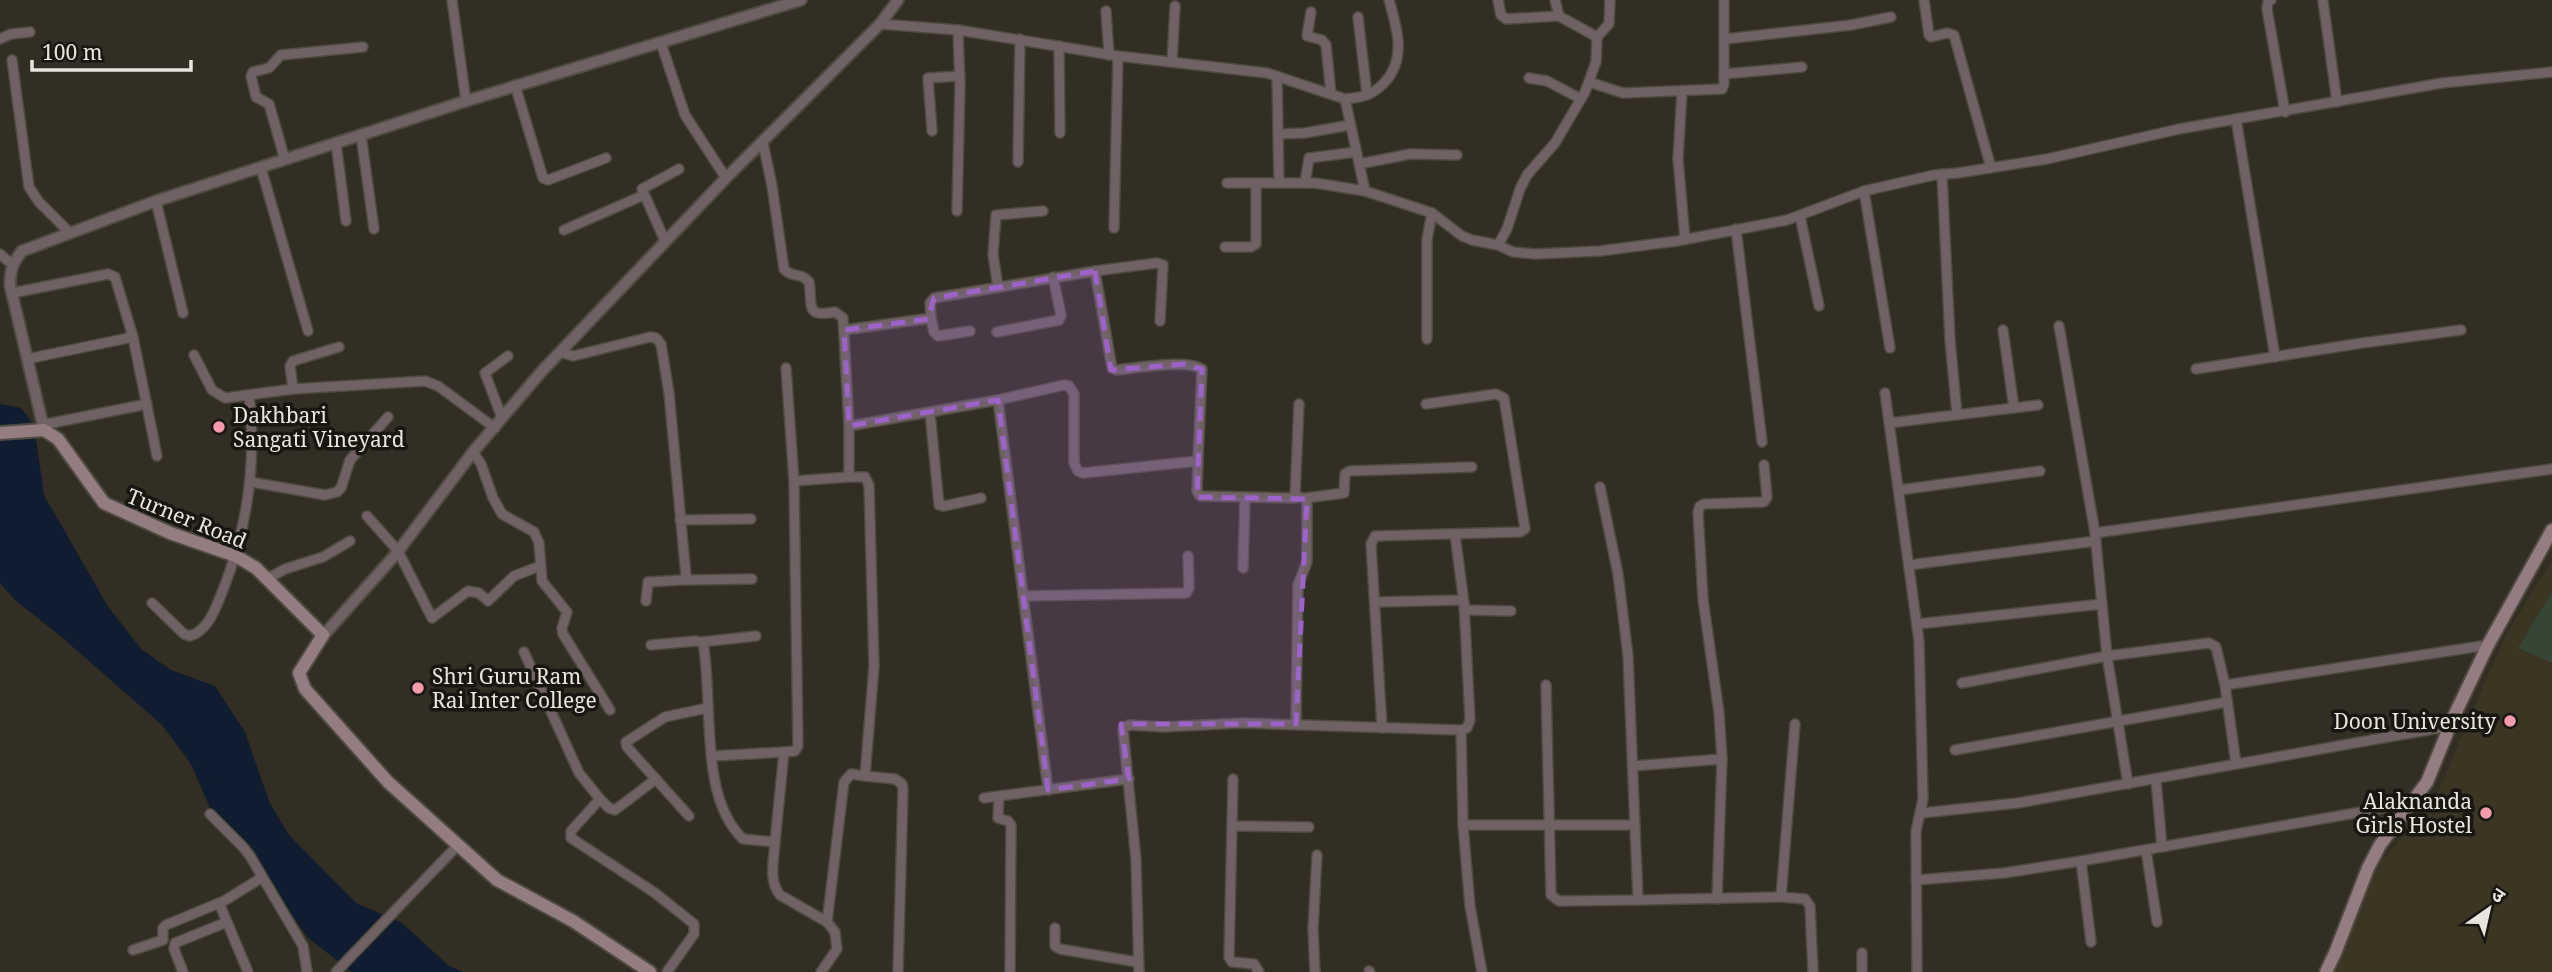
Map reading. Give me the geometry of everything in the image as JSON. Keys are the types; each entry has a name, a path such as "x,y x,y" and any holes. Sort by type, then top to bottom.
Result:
{"main road":[{"path":"0,433 43,428"},
{"name":"Turner Road","path":"43,428 58,439 104,503 170,533 236,556 256,568 323,635 322,638"},
{"path":"2326,972 2368,867 2380,845 2427,782 2488,645 2552,530"},
{"path":"322,638 299,673 305,689 388,782 497,880 573,921 650,972"}],"street":[{"path":"452,0 466,101"},
{"path":"147,404 43,428 12,293 10,274 22,251 156,201 515,85 801,0"},
{"path":"322,638 398,551 473,452 560,352 726,178 880,24 898,0"},
{"path":"880,24 958,30 1113,55 1243,69 1277,76 1345,99 1367,95 1388,79 1395,68 1399,53 1398,35 1389,0"},
{"path":"1498,0 1502,15 1506,19 1559,16 1597,37"},
{"path":"1555,0 1559,16"},
{"path":"1498,245 1507,229 1520,188 1555,143 1590,82 1596,62 1597,37 1609,24 1610,0"},
{"path":"1590,82 1623,93 1722,89 1724,0"},
{"path":"1924,0 1929,35 1954,35 1991,168"},
{"path":"2271,0 2267,9 2285,112"},
{"path":"2323,1 2337,102"},
{"path":"1172,62 1175,6"},
{"path":"1106,11 1113,55 1114,228"},
{"path":"1311,12 1307,36 1322,40 1326,46 1331,94"},
{"path":"1358,17 1367,95"},
{"path":"1725,39 1838,27 1891,17"},
{"path":"957,211 960,76 958,30"},
{"path":"0,40 11,34 30,32"},
{"path":"1018,162 1020,38"},
{"path":"661,43 685,115 726,178"},
{"path":"1059,46 1060,133"},
{"path":"285,160 269,104 256,97 251,76 253,72 269,68 281,55 363,47"},
{"path":"12,60 29,187 70,233"},
{"path":"1724,74 1802,67"},
{"path":"1227,183 1305,183 1365,191 1432,213 1462,236 1498,245 1513,253 1600,251 1685,239 1800,216 1864,191 1907,180 2047,159 2179,129 2442,83 2552,72"},
{"path":"932,131 928,78 960,76"},
{"path":"1277,76 1279,183"},
{"path":"1529,78 1547,81 1581,99"},
{"path":"515,85 543,178 548,180 606,158"},
{"path":"1682,92 1678,159 1685,239"},
{"path":"1345,99 1365,191"},
{"path":"2236,119 2275,356"},
{"path":"1279,134 1305,133 1350,125"},
{"path":"360,135 374,229"},
{"path":"336,143 346,221"},
{"path":"762,143 772,186 784,268 790,274 802,275 809,282 811,307 815,313 840,314 844,330 849,477"},
{"path":"1305,183 1309,158 1356,152"},
{"path":"1359,164 1410,154 1457,155"},
{"path":"261,168 308,331"},
{"path":"665,241 643,195 644,186 679,169"},
{"path":"1942,174 1950,340 1957,415"},
{"path":"1225,247 1251,247 1256,244 1256,183"},
{"path":"1864,191 1890,348"},
{"path":"564,230 643,195"},
{"path":"156,201 183,313"},
{"path":"998,287 993,243 996,215 1043,211"},
{"path":"1427,339 1427,239 1432,213"},
{"path":"1800,216 1819,306"},
{"path":"1736,229 1762,442"},
{"path":"0,254 8,261 14,262"},
{"path":"970,331 938,336 934,332 931,318 930,303 934,298 1053,277 1161,263 1160,321"},
{"path":"1095,271 1112,368 1116,370 1184,364 1196,365 1202,369 1197,491 1200,496 1301,498 1344,492 1345,474 1350,471 1472,467"},
{"path":"12,293 113,275 118,281 133,337 157,456"},
{"path":"997,332 1059,320 1061,315 1053,277"},
{"path":"844,330 931,318"},
{"path":"2059,326 2096,537 2107,656 2128,784"},
{"path":"2003,330 2014,408"},
{"path":"2196,369 2461,330"},
{"path":"27,359 133,337"},
{"path":"560,352 573,356 650,337 660,341 669,393 684,580"},
{"path":"293,389 290,366 293,360 339,347"},
{"path":"194,355 205,380 219,396 232,399 293,389 425,381 438,386 495,428"},
{"path":"502,418 485,373 508,356"},
{"path":"713,756 795,751 798,746 794,481 786,368"},
{"path":"849,426 998,400 1059,385 1069,386 1074,394 1074,463 1078,471 1198,461"},
{"path":"1885,393 1917,624 1923,722 1923,800 1916,831 1917,972"},
{"path":"1382,729 1371,544 1375,536 1520,532 1525,529 1507,402 1501,395 1496,394 1426,404"},
{"path":"152,603 184,634 190,636 202,630 217,603 236,556 248,508 253,444 249,395"},
{"path":"998,400 1048,790"},
{"path":"1296,724 1298,585 1307,562 1301,498 1299,404"},
{"path":"1889,423 2038,405"},
{"path":"930,413 939,505 981,498"},
{"path":"251,482 325,495 337,492 341,488 350,460 388,417"},
{"path":"473,452 502,514 534,532 539,543 542,581 567,612 562,628 566,640 610,710"},
{"path":"1717,899 1722,760 1719,713 1703,598 1699,508 1704,504 1764,502 1767,497 1764,465"},
{"path":"1909,565 2552,469"},
{"path":"1899,490 2040,471"},
{"path":"794,481 865,477 869,485 874,666 865,776"},
{"path":"1600,486 1623,602 1628,656 1638,900"},
{"path":"1243,568 1245,498"},
{"path":"367,516 398,551 432,618 468,591 479,593 488,601 514,576 540,566"},
{"path":"680,520 751,519"},
{"path":"1055,928 1055,946 1060,949 1138,967 1136,860 1122,732 1129,724 1163,727 1242,723 1461,730 1467,727 1470,720 1464,605 1455,535"},
{"path":"267,579 285,569 324,556 350,541"},
{"path":"1023,596 1186,593 1189,588 1188,555"},
{"path":"646,601 648,582 752,579"},
{"path":"1375,602 1464,605 1511,611"},
{"path":"1917,624 2102,604"},
{"path":"651,645 756,636"},
{"path":"701,642 704,646 718,798 722,810 738,834 750,841 775,842"},
{"path":"1962,683 2107,656 2211,643 2216,646 2219,655 2236,764"},
{"path":"2225,685 2488,645"},
{"path":"524,652 579,773 609,808 615,810 656,779"},
{"path":"1546,685 1552,898 1559,901 1800,897 1808,901 1813,972"},
{"path":"1955,750 2227,702"},
{"path":"689,816 626,743 665,717 708,708"},
{"path":"1781,897 1795,724"},
{"path":"1921,813 2018,803 2451,726"},
{"path":"1461,730 1463,825 1470,906 1482,972"},
{"path":"784,752 772,876 775,889 780,895 827,922 835,932 837,949 821,972"},
{"path":"1633,766 1722,760"},
{"path":"827,922 844,782 848,775 895,779 902,784 898,972"},
{"path":"984,798 1129,779"},
{"path":"1233,779 1229,957 1232,962 1254,964 1259,972"},
{"path":"2156,780 2162,847"},
{"path":"999,796 998,818 1011,825 1010,972"},
{"path":"600,799 572,831 570,838 655,893 691,921 696,929 667,972"},
{"path":"1916,880 2004,873 2081,861 2413,802"},
{"path":"210,814 243,847 303,946 307,972"},
{"path":"1463,825 1635,825"},
{"path":"1232,826 1309,827"},
{"path":"340,969 458,845"},
{"path":"2146,849 2157,922"},
{"path":"1315,972 1313,929 1317,855"},
{"path":"2081,861 2091,942"},
{"path":"133,950 163,940 163,928 166,925 219,903 261,878"},
{"path":"219,903 248,972"},
{"path":"183,972 174,949 175,943 227,922"},
{"path":"1862,953 1862,972"}],"highlighted area":[{"path":"1095,271 1111,370 1184,364 1202,369 1197,497 1307,499 1296,724 1121,724 1129,779 1048,790 998,400 849,426 844,330 928,319 934,298"}],"shaded area":[{"name":"Doon University","path":"2552,561 2552,972 2331,972 2339,960 2378,864 2432,806 2505,636"}],"green space":[{"path":"2552,592 2552,663 2518,648"}],"water":[{"path":"0,404 21,408 34,425 44,495 107,605 141,649 171,670 215,686 245,732 269,801 288,834 356,903 402,923 448,965 463,972 352,972 308,938 264,876 252,851 213,815 191,764 162,725 16,601 0,583"}],"place":[{"name":"Dakhbari Sangati Vineyard","path":"219,427"},
{"name":"Shri Guru Ram Rai Inter College","path":"418,688"},
{"name":"Doon University","path":"2510,721"},
{"name":"Alaknanda Girls Hostel","path":"2486,813"}]}
